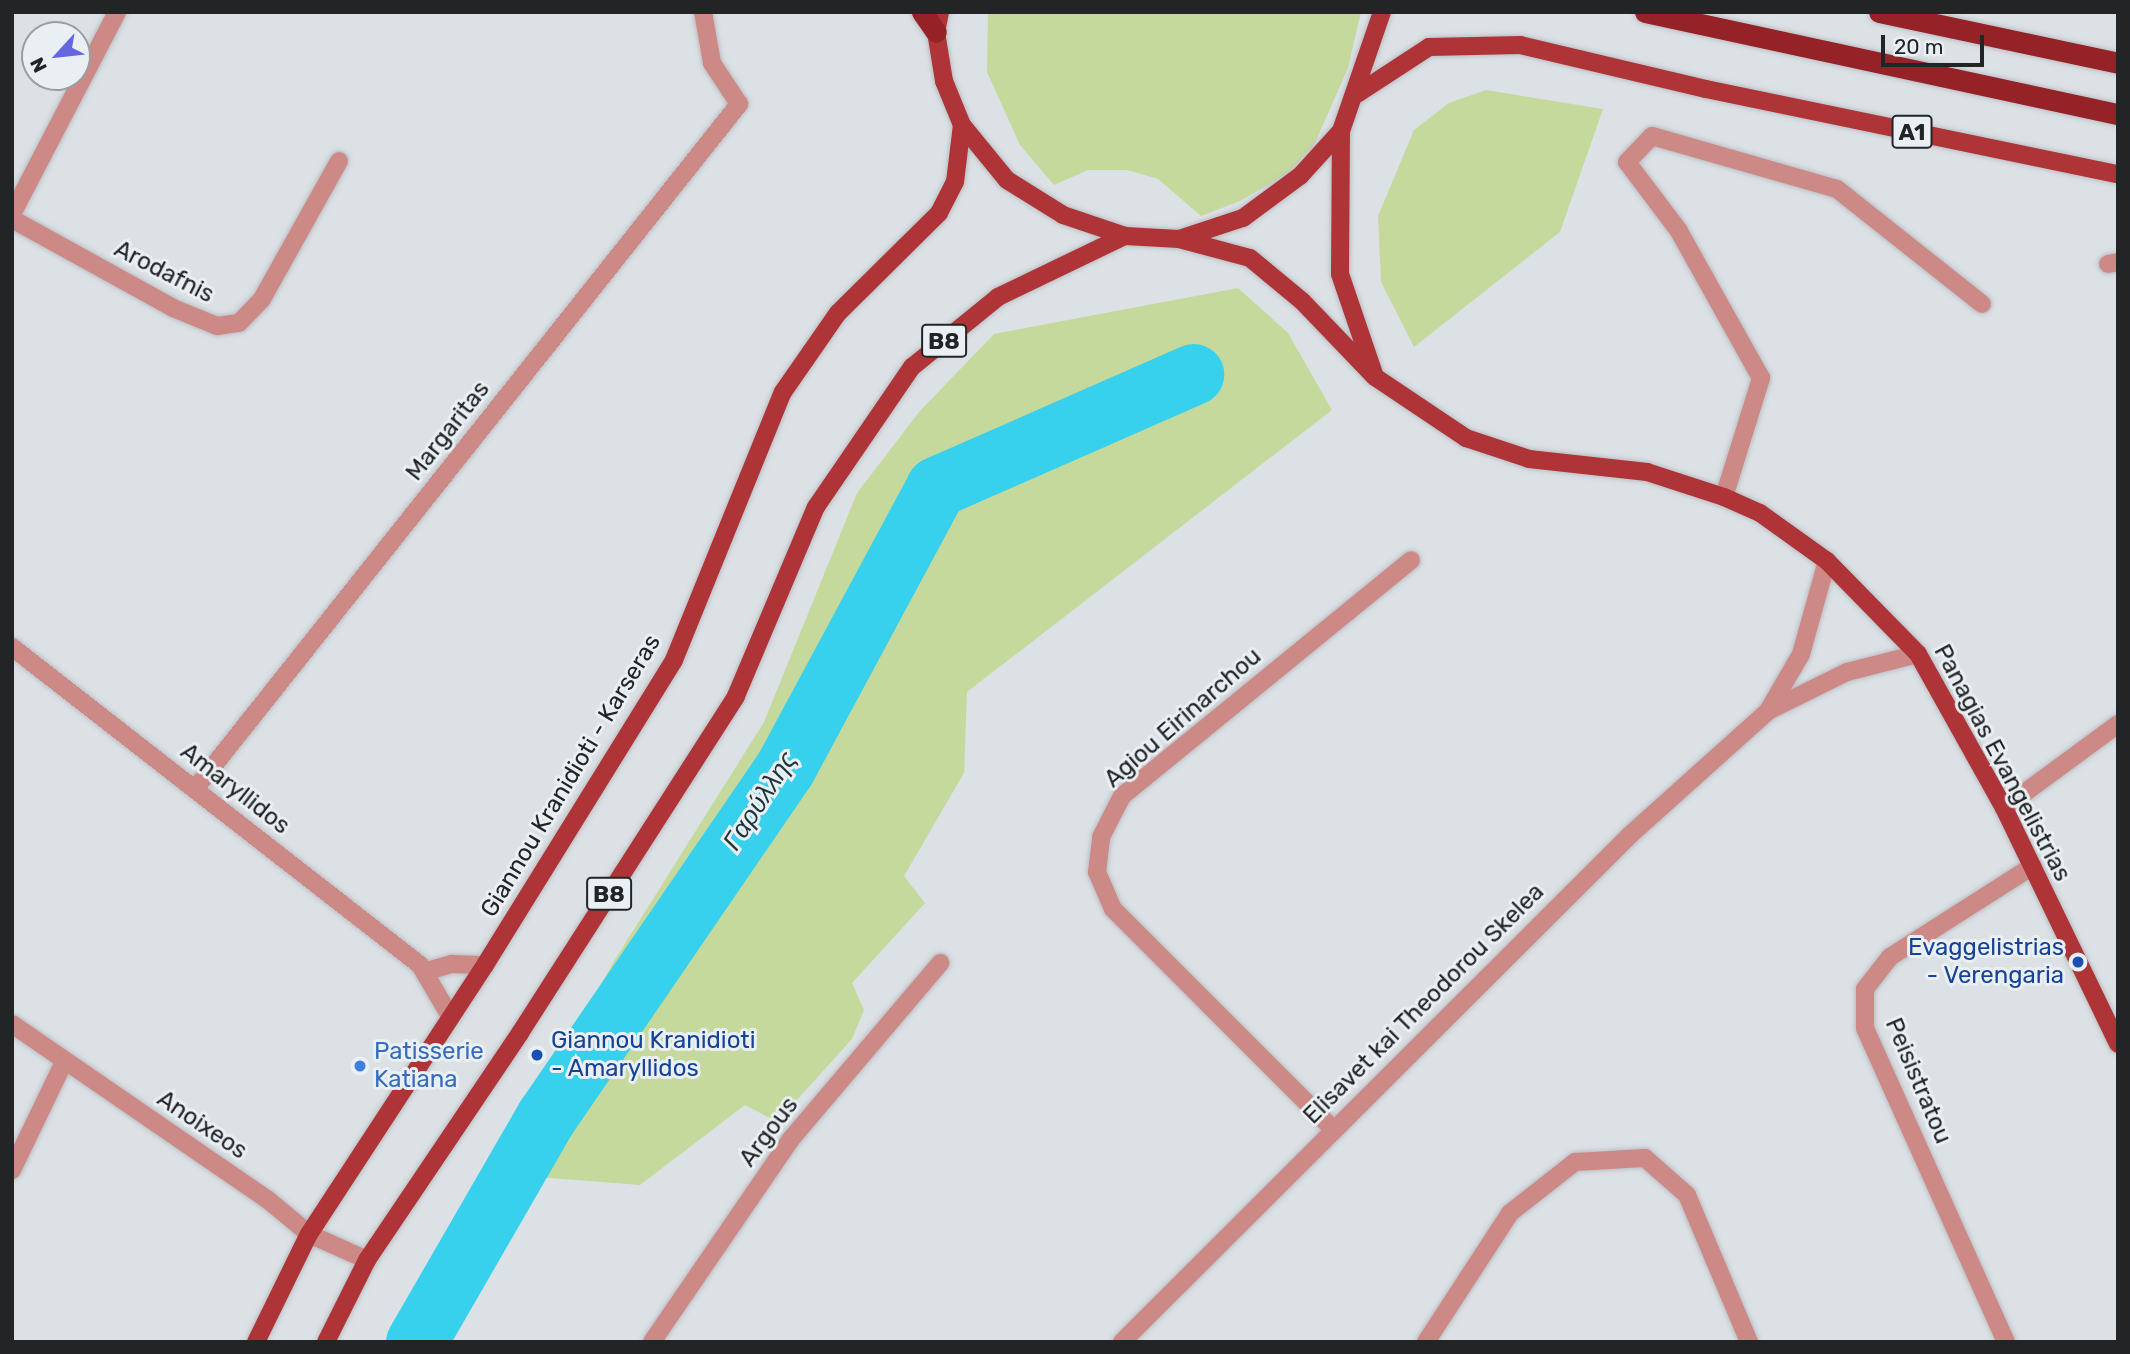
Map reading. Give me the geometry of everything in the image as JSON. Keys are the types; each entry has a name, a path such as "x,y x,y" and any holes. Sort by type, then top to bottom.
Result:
{"highway":[{"path":"922,12 938,22"},
{"path":"1645,12 2118,114"},
{"path":"1879,12 2118,63"}],"main road":[{"name":"B8","path":"938,22 944,81 962,125 1007,180 1063,215 1125,236 1179,239 1243,218 1300,176 1342,131 1357,94 1382,12"},
{"name":"A1","path":"1357,94 1429,47 1520,45 1706,89 2118,174"},
{"name":"Giannou Kranidioti - Karseras","path":"256,1342 309,1234 485,965 674,660 783,393 838,313 939,213 955,182 962,125"},
{"path":"1342,131 1340,274 1375,377"},
{"name":"B8","path":"326,1342 366,1260 520,1033 736,696 816,507 912,367 998,297 1125,236"},
{"name":"Panagias Evangelistrias","path":"1179,239 1250,258 1302,301 1375,377 1466,438 1529,459 1647,472 1724,497 1760,513 1827,561 1917,654 2004,808 2118,1044"}],"street":[{"path":"12,216 117,12"},
{"name":"Margaritas","path":"195,789 739,104 712,63 702,12"},
{"path":"1724,497 1761,378 1679,231 1627,162 1652,136 1837,189 1982,304"},
{"name":"Arodafnis","path":"12,216 173,309 217,326 239,323 262,299 339,162"},
{"name":"Agiou Eirinarchou","path":"1332,1128 1112,909 1097,872 1101,837 1122,796 1411,560"},
{"name":"Elisavet kai Theodorou Skelea","path":"1768,711 1801,654 1827,561"},
{"name":"Amaryllidos","path":"12,646 427,971 433,990 450,1016"},
{"name":"Elisavet kai Theodorou Skelea","path":"1122,1342 1332,1128 1630,835 1768,711 1847,672 1917,654"},
{"path":"2004,808 2118,724"},
{"name":"Peisistratou","path":"2006,1342 1865,1028 1865,989 1890,957 2033,866"},
{"name":"Argous","path":"652,1342 791,1139 940,963"},
{"path":"427,971 452,964 485,965"},
{"name":"Anoixeos","path":"12,1024 267,1199 309,1234 366,1260"},
{"path":"12,1170 64,1062"},
{"path":"1426,1342 1510,1213 1575,1162 1645,1157 1687,1195 1749,1342"}],"green space":[{"path":"988,12 1361,12 1348,68 1314,145 1287,174 1240,201 1201,216 1158,179 1127,170 1088,170 1054,185 1020,145 987,72"},
{"path":"1486,90 1603,109 1560,232 1414,347 1381,282 1378,216 1414,130 1449,103"},
{"path":"1238,288 1288,333 1332,410 967,692 964,773 904,876 925,903 852,983 864,1010 852,1039 777,1122 745,1105 640,1185 499,1174 611,966 764,722 857,493 919,412 994,334"}],"waterway":[{"name":"Γαρύλλης","path":"416,1342 546,1117 785,768 936,487 1193,374"}],"place":[{"name":"Evaggelistrias - Verengaria","path":"2078,962"},
{"name":"Giannou Kranidioti - Amaryllidos","path":"537,1055"},
{"name":"Patisserie Katiana","path":"360,1066"}]}
